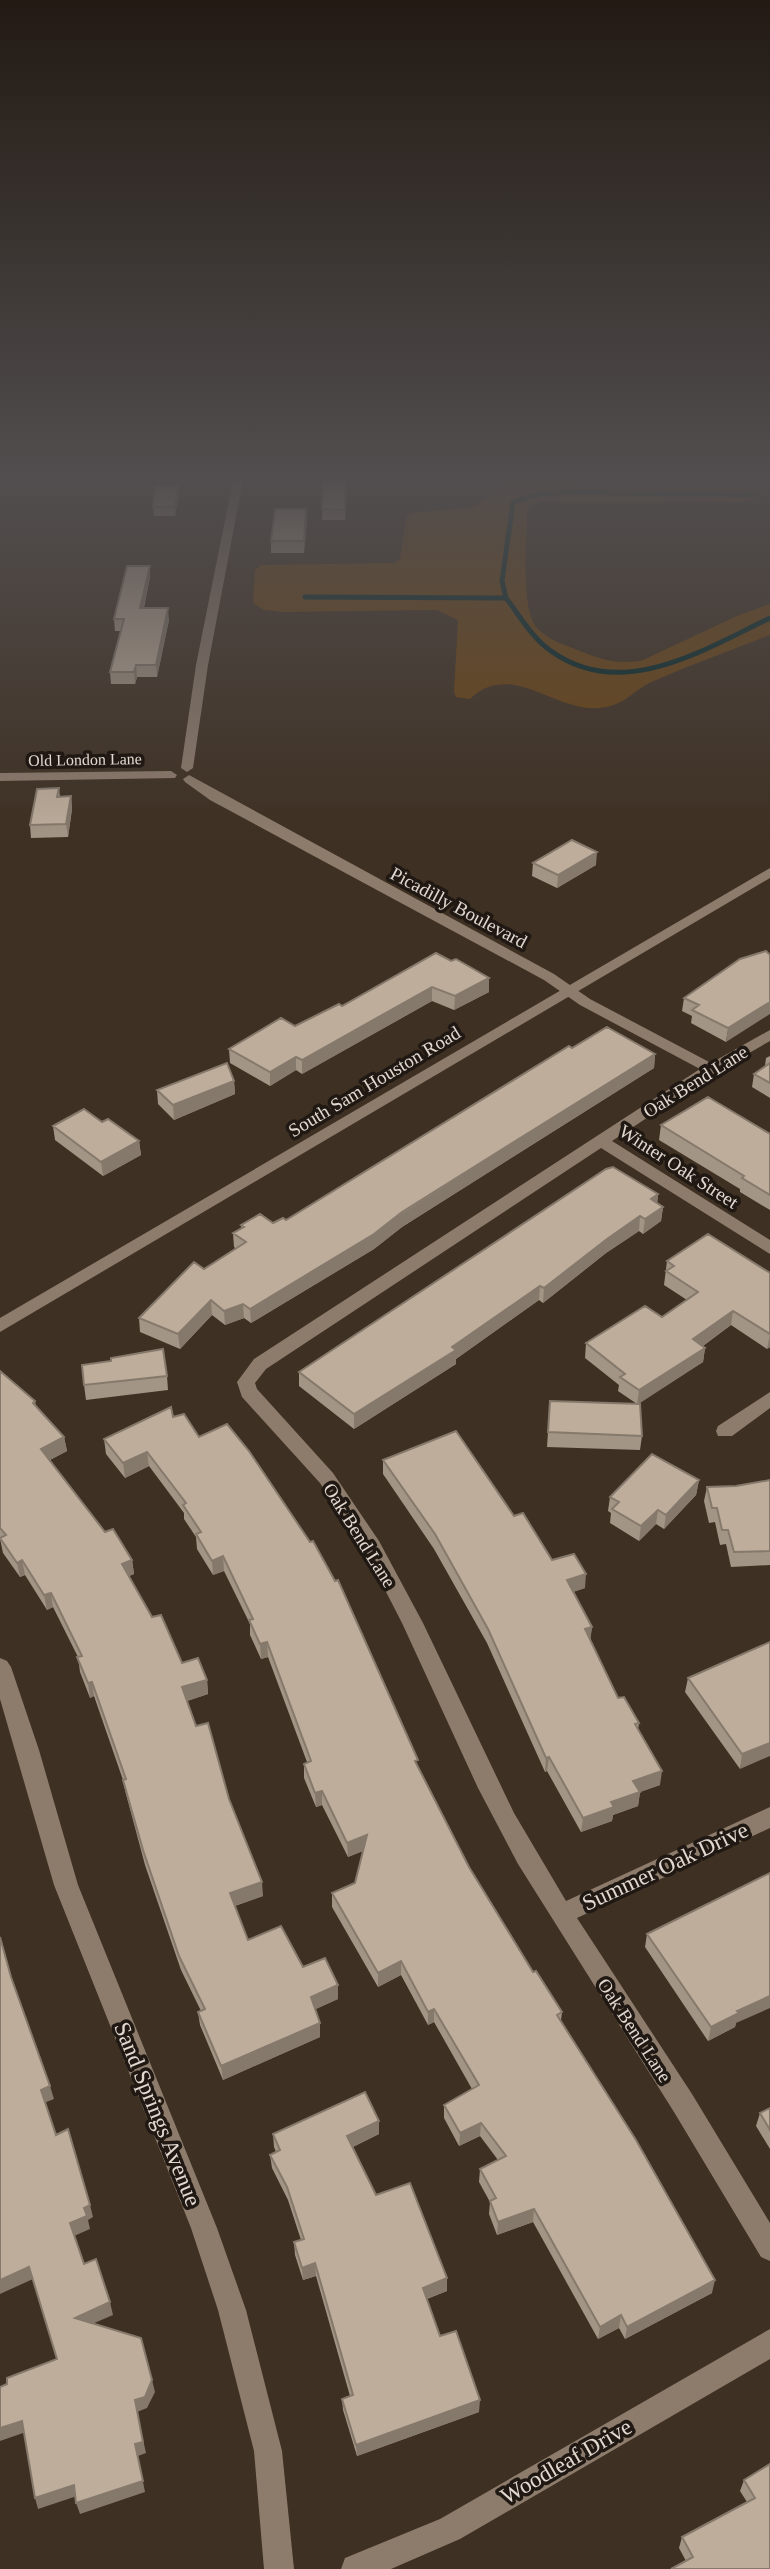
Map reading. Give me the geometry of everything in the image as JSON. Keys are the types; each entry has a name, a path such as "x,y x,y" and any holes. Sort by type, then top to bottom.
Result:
{"street":[{"path":"188,774 202,665 215,600"},
{"name":"Old London Lane","path":"0,777 171,775 175,770 188,774"},
{"name":"Picadilly Boulevard","path":"188,774 215,797 711,1069"},
{"name":"South Sam Houston Road","path":"0,1326 770,872"},
{"name":"Oak Bend Lane","path":"770,1035 711,1069 260,1364 246,1382 249,1392 308,1455 349,1509 409,1617 463,1736 507,1822 561,1914 684,2105 770,2248"},
{"name":"Winter Oak Street","path":"602,1142 770,1248"},
{"path":"725,1432 770,1399"},
{"name":"Sand Springs Avenue","path":"0,1667 28,1750 66,1885 204,2228 232,2310 268,2451 279,2569"},
{"name":"Summer Oak Drive","path":"561,1914 770,1817"},
{"name":"Woodleaf Drive","path":"356,2569 450,2529 770,2343"}],"shaded area":[{"path":"253,600 527,600 532,619 546,636 596,657 619,662 643,660 739,615 770,604 770,635 647,684 619,703 589,708 574,706 514,685 484,689 470,699 456,697 454,692 458,620 437,610 282,612 264,610 253,603"}],"building":[{"path":"119,600 142,600 140,608 168,608 156,665 136,665 134,672 110,672 124,619 114,619"},
{"path":"59,788 57,797 71,796 66,824 30,825 37,789"},
{"path":"572,840 597,852 558,875 533,863"},
{"path":"766,951 770,955 770,1002 728,1028 692,1010 699,1005 684,998 740,959"},
{"path":"436,953 451,961 456,959 489,978 455,996 432,987 302,1060 296,1057 270,1072 229,1049 281,1018 295,1026 339,1004 342,1006"},
{"path":"607,1027 655,1054 402,1212 374,1234 250,1309 243,1304 224,1311 211,1300 178,1334 139,1318 194,1262 204,1269 246,1242 233,1233 244,1227 241,1225 260,1214 273,1223 283,1218 286,1220 569,1046 572,1048"},
{"path":"227,1063 234,1081 173,1105 157,1090"},
{"path":"770,1063 770,1083 754,1074"},
{"path":"708,1097 770,1134 770,1195 661,1125"},
{"path":"84,1109 102,1122 108,1119 139,1141 101,1162 53,1126"},
{"path":"613,1167 658,1194 651,1199 663,1207 645,1219 640,1216 544,1288 540,1286 452,1347 456,1350 354,1414 299,1372 606,1169"},
{"path":"708,1234 770,1273 770,1334 733,1311 693,1339 705,1348 639,1390 620,1377 625,1374 586,1343 645,1306 662,1317 698,1292 666,1271 674,1266 667,1261"},
{"path":"163,1349 167,1376 84,1385 82,1365"},
{"path":"0,1371 35,1401 33,1403 64,1437 41,1449 105,1532 113,1529 132,1560 122,1564 152,1617 161,1615 182,1663 198,1658 207,1680 182,1687 196,1726 208,1723 229,1799 262,1882 230,1893 248,1940 281,1926 303,1967 325,1958 338,1985 311,1997 320,2023 221,2066 198,2012 205,2009 179,1956 143,1850 123,1780 126,1779 92,1682 88,1683 77,1657 82,1656 51,1593 44,1595 22,1560 17,1563 0,1538 6,1535 0,1528"},
{"path":"550,1401 640,1404 642,1436 548,1432"},
{"path":"171,1407 173,1417 184,1414 199,1437 227,1424 249,1451 310,1542 313,1541 335,1581 338,1580 418,1760 415,1761 469,1867 533,1972 536,1971 562,2012 557,2015 636,2140 715,2280 627,2327 621,2315 600,2327 534,2209 498,2222 490,2201 496,2198 480,2169 506,2156 481,2123 460,2133 444,2105 479,2085 434,2009 428,2012 401,1961 378,1973 332,1893 355,1883 367,1835 347,1843 322,1791 315,1793 304,1764 311,1761 267,1642 260,1644 249,1620 253,1619 223,1556 212,1561 196,1534 201,1532 183,1505 186,1503 147,1452 123,1463 104,1439"},
{"path":"456,1431 514,1516 523,1513 552,1560 574,1554 586,1574 567,1580 592,1627 585,1629 618,1698 624,1697 639,1723 635,1724 662,1771 633,1781 640,1792 611,1802 614,1807 583,1818 549,1757 546,1758 488,1629 435,1534 383,1460"},
{"path":"652,1454 699,1480 666,1515 658,1510 641,1526 612,1509 619,1502 610,1497"},
{"path":"770,1480 770,1551 734,1552 728,1530 722,1530 717,1508 712,1508 707,1487 736,1486"},
{"path":"770,1642 770,1743 742,1754 688,1678"},
{"path":"770,1873 770,1996 711,2027 647,1934"},
{"path":"0,1937 11,1977 50,2086 41,2090 56,2135 68,2129 90,2205 84,2208 87,2216 70,2223 84,2264 96,2259 110,2302 75,2318 141,2338 152,2380 145,2397 135,2400 143,2442 135,2444 143,2481 76,2503 74,2485 35,2498 22,2421 0,2428 0,2387 7,2384 7,2378 57,2359 29,2267 0,2280"},
{"path":"365,2092 379,2121 347,2136 376,2195 410,2183 447,2278 423,2288 440,2336 456,2331 480,2400 356,2445 342,2399 353,2395 315,2263 302,2268 294,2242 304,2239 287,2187 270,2155 280,2150 273,2134"},
{"path":"770,2108 770,2130 760,2113"},
{"path":"770,2464 770,2569 671,2569 693,2557 682,2537 755,2498 744,2480"}],"waterway":[{"path":"507,600 544,646 578,666 606,672 662,666 718,644 770,618"}]}
